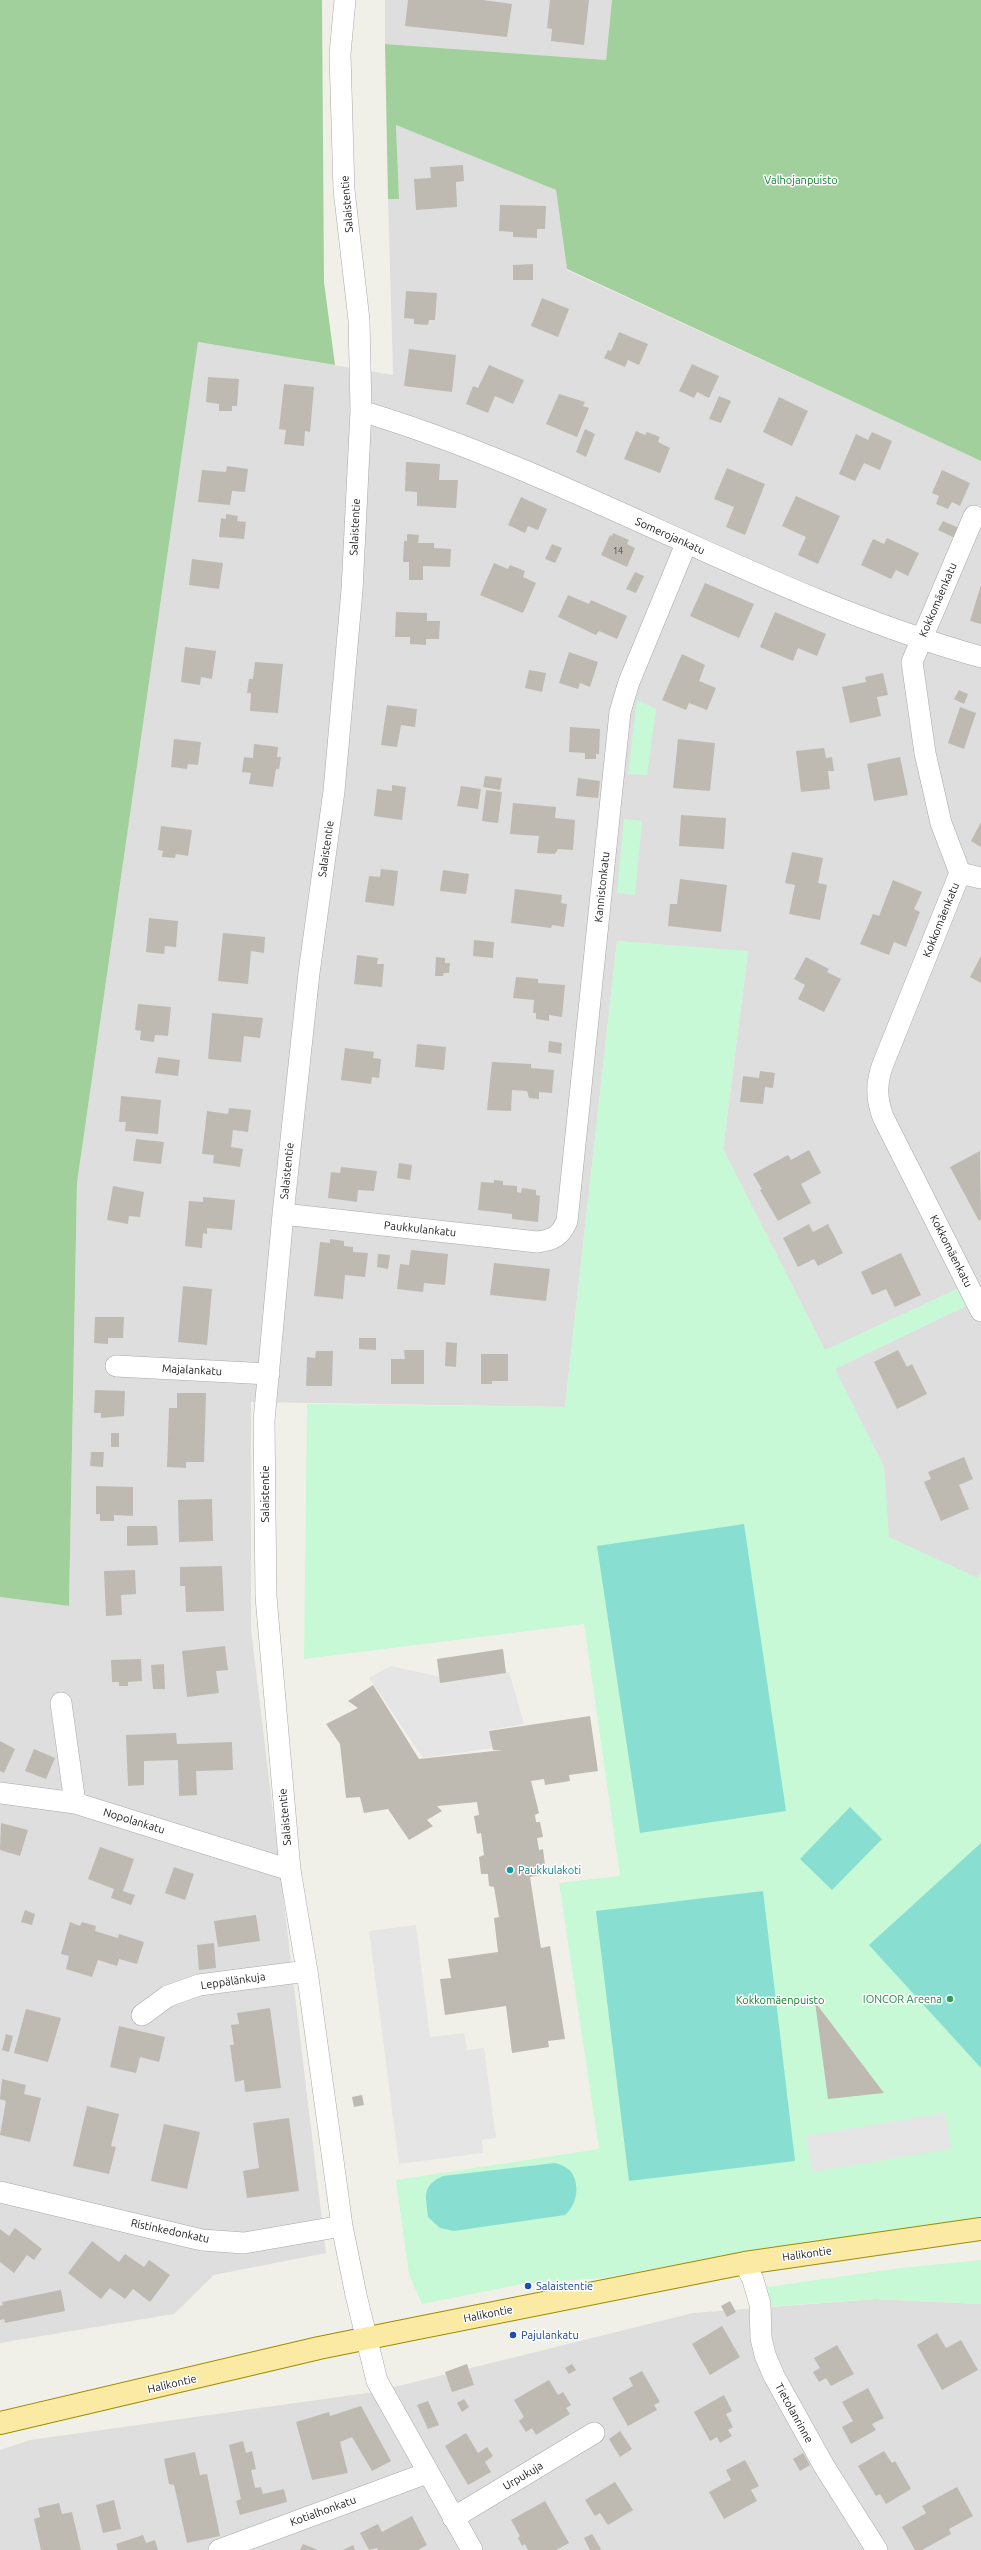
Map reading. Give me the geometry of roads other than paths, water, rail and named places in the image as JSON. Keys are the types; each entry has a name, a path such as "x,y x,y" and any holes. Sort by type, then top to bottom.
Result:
{"main road":[{"name":"Halikontie","path":"0,2422 366,2338 745,2263 981,2229"}],"street":[{"name":"Salaistentie","path":"345,0 340,54 344,190 359,320 361,411 352,590 334,791 309,973 282,1214 264,1421 266,1596 290,1870 307,1971 342,2226 366,2338"},
{"name":"Somerojankatu","path":"361,411 509,464 686,544 921,640 981,657"},
{"name":"Kokkomäenkatu","path":"974,516 912,662 925,753 942,823 960,873 883,1064 877,1081 877,1101 883,1117 974,1279 981,1311"},
{"name":"Kannistonkatu","path":"556,1238 567,1221 620,712 629,682 686,544"},
{"path":"960,873 981,878"},
{"name":"Paukkulankatu","path":"282,1214 537,1242 556,1238"},
{"name":"Majalankatu","path":"116,1366 269,1374"},
{"path":"61,1703 75,1803"},
{"name":"Nopolankatu","path":"0,1792 75,1803 290,1870"},
{"name":"Leppälänkuja","path":"142,2015 168,1996 199,1985 307,1971"},
{"name":"Ristinkedonkatu","path":"0,2192 202,2240 244,2243 342,2226"},
{"name":"Tietolanrinne","path":"745,2263 753,2280 760,2304 761,2338 774,2376 824,2466 877,2550"},
{"path":"366,2338 377,2381 427,2473 472,2550"},
{"name":"Urpukuja","path":"453,2518 594,2433"},
{"name":"Kotialhonkatu","path":"219,2550 427,2473"}],"place":[{"name":"Paukkulakoti","path":"510,1870"},
{"name":"IONCOR Areena","path":"950,1999"},
{"name":"Salaistentie","path":"528,2286"},
{"name":"Pajulankatu","path":"513,2335"}],"park label":[{"name":"Valhojanpuisto","path":"801,180"},
{"name":"Kokkomäenpuisto","path":"780,2000"}]}
